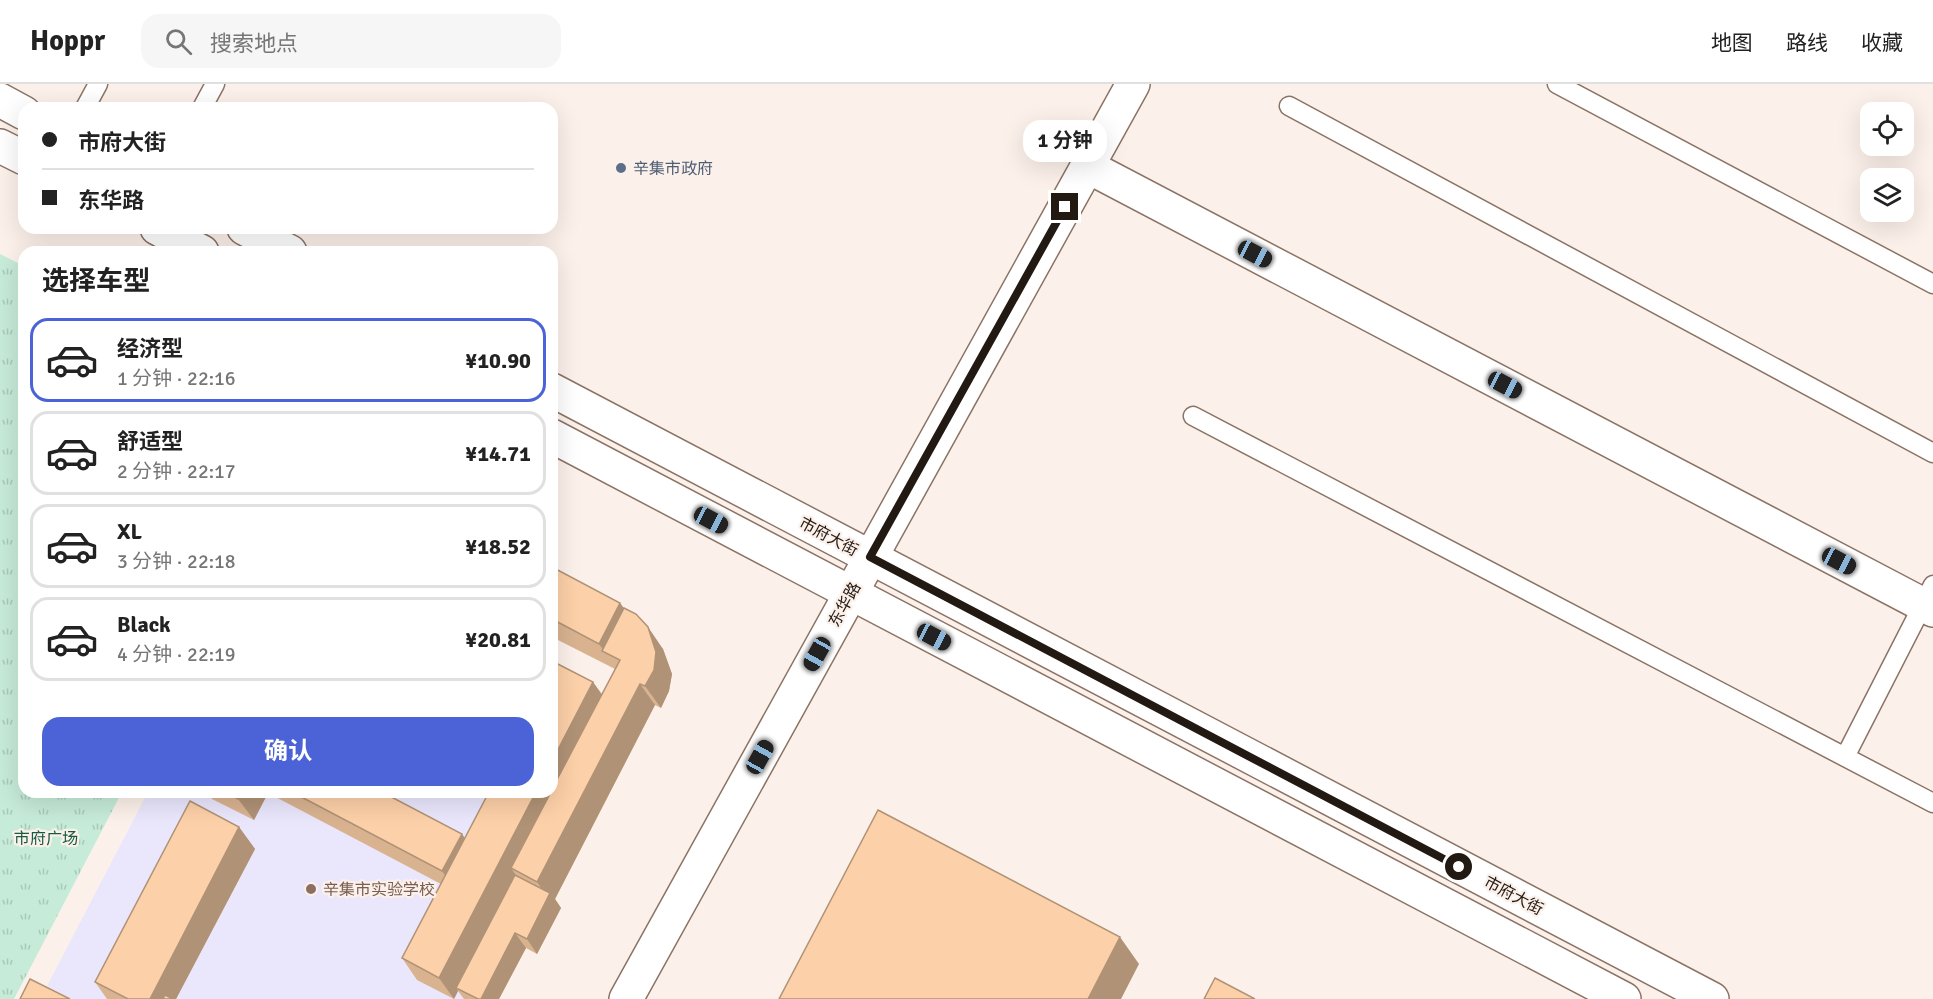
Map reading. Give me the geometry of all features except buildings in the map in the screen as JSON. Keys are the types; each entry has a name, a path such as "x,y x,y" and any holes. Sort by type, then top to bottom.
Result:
{"main road":[{"name":"东华路","path":"626,999 1133,84"},
{"path":"0,100 18,110"},
{"path":"0,146 18,155"},
{"path":"1087,166 1930,600"},
{"path":"168,234 191,246"},
{"path":"256,234 278,246"},
{"name":"市府大街","path":"558,393 1712,999"},
{"path":"558,439 1624,999"}],"lane":[{"path":"88,102 98,84"},
{"path":"205,102 215,84"},
{"path":"1557,84 1933,284"},
{"path":"1289,106 1933,453"},
{"path":"1193,416 1933,803"},
{"path":"1845,757 1930,600"}],"shaded area":[{"name":"辛集市实验学校","path":"558,671 621,704 467,999 72,999 47,986 145,798 558,798"}],"green space":[{"name":"市府广场","path":"0,254 18,263 18,798 119,798 14,999 0,999"}],"place":[{"name":"辛集市政府","path":"621,168"},
{"name":"辛集市实验学校","path":"311,889"}],"route":[{"path":"1065,207 870,557 1459,867"}]}
